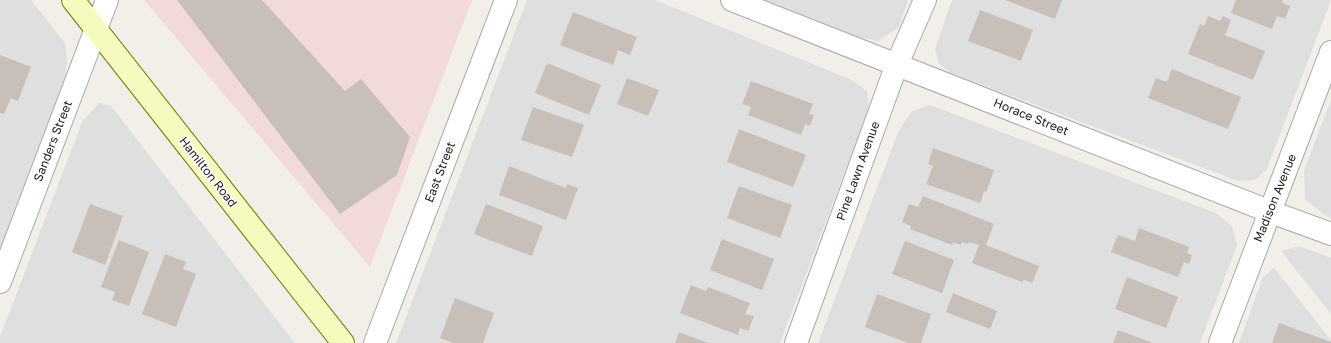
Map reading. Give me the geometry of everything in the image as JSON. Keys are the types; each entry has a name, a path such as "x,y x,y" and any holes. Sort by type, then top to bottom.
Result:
{"main road":[{"name":"Hamilton Road","path":"73,0 343,343"}],"street":[{"name":"Sanders Street","path":"0,282 107,0"},
{"name":"East Street","path":"375,343 506,0"},
{"name":"Horace Street","path":"732,0 1271,212 1331,234"},
{"name":"Pine Lawn Avenue","path":"796,343 897,64 925,0"},
{"name":"Madison Avenue","path":"1220,343 1331,52"}],"shaded area":[{"path":"0,0 31,0 65,43 67,61 65,77 0,250"},
{"path":"144,0 472,0 370,267"},
{"path":"527,0 655,0 852,80 867,91 869,108 780,343 396,343"},
{"path":"758,0 908,0 899,27 878,41 858,37"},
{"path":"952,0 1331,0 1267,169 1255,180 1238,181 951,73 939,64 935,49"},
{"path":"1331,100 1331,218 1305,200 1304,171"},
{"path":"99,103 111,106 295,343 0,343 0,337 82,122"},
{"path":"930,105 1216,213 1232,226 1237,245 1200,343 818,343 899,130 912,111"},
{"path":"1299,246 1331,258 1331,314 1281,251"},
{"path":"1274,268 1331,340 1331,343 1239,343 1263,277"}],"building":[{"path":"177,0 262,0 345,91 361,79 410,137 397,175 340,214"},
{"path":"1005,0 1062,0 1055,19"},
{"path":"1236,0 1283,0 1282,3 1290,6 1285,19 1277,16 1272,29 1231,13"},
{"path":"980,10 1033,30 1021,61 968,41"},
{"path":"573,12 637,37 630,55 618,50 613,65 560,45"},
{"path":"1208,16 1220,21 1223,16 1231,20 1225,35 1265,51 1253,80 1188,54 1200,24 1204,26"},
{"path":"0,55 31,67 18,101 11,98 4,114 0,113"},
{"path":"547,63 601,85 589,115 535,93"},
{"path":"1172,69 1241,97 1228,129 1148,98 1156,78 1167,82"},
{"path":"627,78 659,90 648,116 617,104"},
{"path":"751,81 813,104 809,114 814,115 810,126 805,124 801,135 748,115 751,107 742,104"},
{"path":"533,107 584,125 572,157 521,140"},
{"path":"739,129 806,155 793,187 727,162"},
{"path":"933,148 994,170 986,192 984,191 980,203 926,184 933,166 928,164"},
{"path":"509,166 566,188 567,184 578,188 566,220 499,195"},
{"path":"739,186 792,205 780,238 727,218"},
{"path":"923,196 994,224 986,245 1039,266 1032,283 1024,280 1022,282 972,263 979,245 969,242 968,244 962,242 961,245 953,242 952,245 910,229 911,226 902,222 909,204 918,207"},
{"path":"90,204 123,216 105,265 72,252"},
{"path":"486,204 543,226 532,256 474,234"},
{"path":"1139,228 1189,247 1187,253 1192,255 1189,264 1184,262 1178,277 1111,252 1118,235 1135,241"},
{"path":"722,239 774,259 762,290 710,270"},
{"path":"119,240 149,252 129,306 112,300 115,292 101,287"},
{"path":"905,241 954,260 942,293 892,274"},
{"path":"165,254 186,262 183,269 196,274 176,327 142,314"},
{"path":"1127,277 1178,297 1166,328 1115,309"},
{"path":"691,285 706,291 708,287 750,303 745,314 754,316 748,331 740,328 738,335 680,313"},
{"path":"953,293 997,311 990,329 946,312"},
{"path":"877,294 931,314 921,343 908,343 865,327"},
{"path":"455,298 494,313 483,343 453,343 440,338"},
{"path":"1279,323 1331,342 1331,343 1272,343"},
{"path":"1118,330 1153,343 1113,343"},
{"path":"679,332 708,343 675,343"}]}
